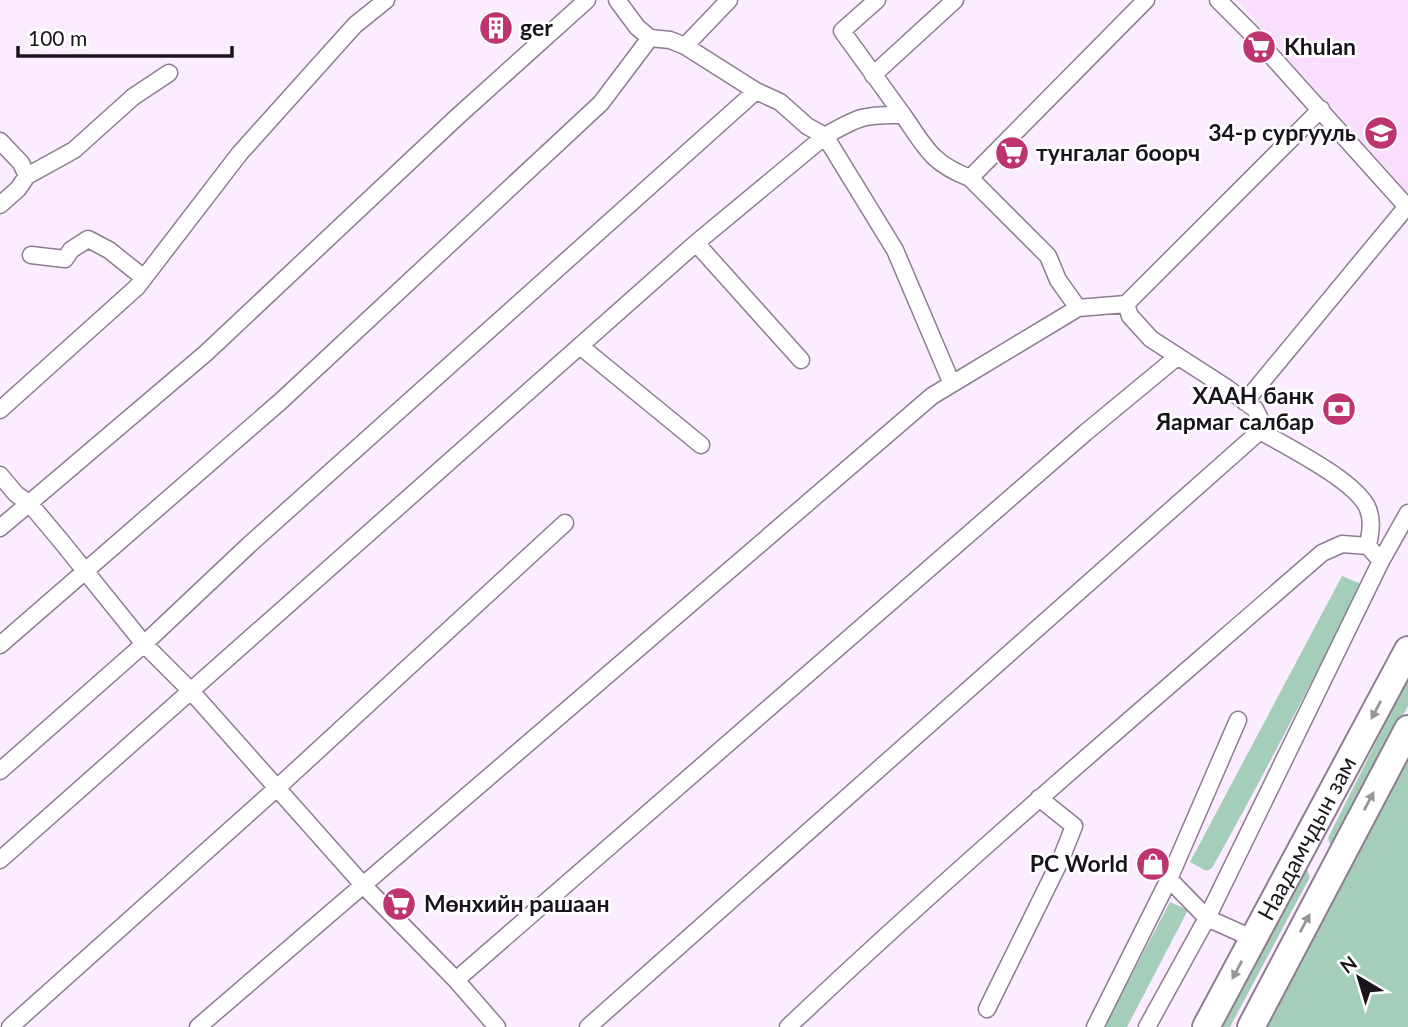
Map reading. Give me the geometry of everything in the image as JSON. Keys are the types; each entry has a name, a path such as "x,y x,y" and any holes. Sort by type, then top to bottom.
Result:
{"highway":[{"name":"Наадамчдын зам","path":"1206,1027 1408,650"},
{"name":"Наадамчдын зам","path":"1251,1027 1408,729"},
{"path":"1305,845 1337,861"}],"street":[{"path":"0,410 137,287 240,153 355,26 386,0"},
{"path":"0,528 206,353 457,117 587,0"},
{"path":"617,0 637,27 650,38 670,40 685,46 755,91 780,103 807,126 825,136 895,250 952,384"},
{"path":"685,46 729,0"},
{"path":"877,0 842,31 936,161 949,170 970,178 1048,256 1058,280 1078,308"},
{"path":"873,75 955,0"},
{"path":"970,178 1146,0"},
{"path":"1218,0 1408,206 1245,402"},
{"path":"0,645 281,401 601,103 650,38"},
{"path":"0,205 18,189 27,176 74,150 133,97 169,73"},
{"path":"0,771 755,91"},
{"path":"198,1027 932,396 1078,308 1126,304 1321,109"},
{"path":"0,860 696,243 825,136 856,118 876,114 903,115"},
{"path":"0,141 21,163 27,176"},
{"path":"31,255 65,259 71,250 88,239 109,250 144,278"},
{"path":"696,243 801,360"},
{"path":"588,1027 1260,431 1261,421 1255,410 1227,388 1151,339 1130,316 1126,304"},
{"path":"580,346 701,445"},
{"path":"456,980 1085,433 1177,357"},
{"path":"1260,431 1305,456 1350,486 1368,507 1371,522 1368,546"},
{"path":"0,475 16,494 30,504 144,644 190,690 364,886 456,980 497,1027"},
{"path":"1147,1027 1207,918 1381,561 1408,513"},
{"path":"10,1027 278,787 565,523"},
{"path":"788,1027 878,942 1039,798 1322,553 1342,544 1368,546 1381,561"},
{"path":"1095,1027 1168,879 1238,720"},
{"path":"987,1009 1074,826 1039,798"},
{"path":"1168,879 1207,918 1254,939"}],"shaded area":[{"name":"34-р сургууль","path":"1237,0 1408,0 1408,193 1301,73"}],"green space":[{"path":"1342,576 1361,584 1250,798 1212,868 1206,871 1190,862"},
{"path":"1408,678 1408,706 1337,844 1333,846 1328,838"},
{"path":"1408,724 1408,1027 1240,1027"},
{"path":"1306,867 1310,877 1230,1027 1219,1027"},
{"path":"1170,902 1188,910 1127,1027 1104,1027"}],"place":[{"name":"ger","path":"496,28"},
{"name":"Khulan","path":"1259,47"},
{"name":"34-р сургууль","path":"1381,133"},
{"name":"тунгалаг боорч","path":"1012,153"},
{"name":"ХААН банк Яармаг салбар","path":"1339,409"},
{"name":"PC World","path":"1153,864"},
{"name":"Мөнхийн рашаан","path":"399,904"}]}
